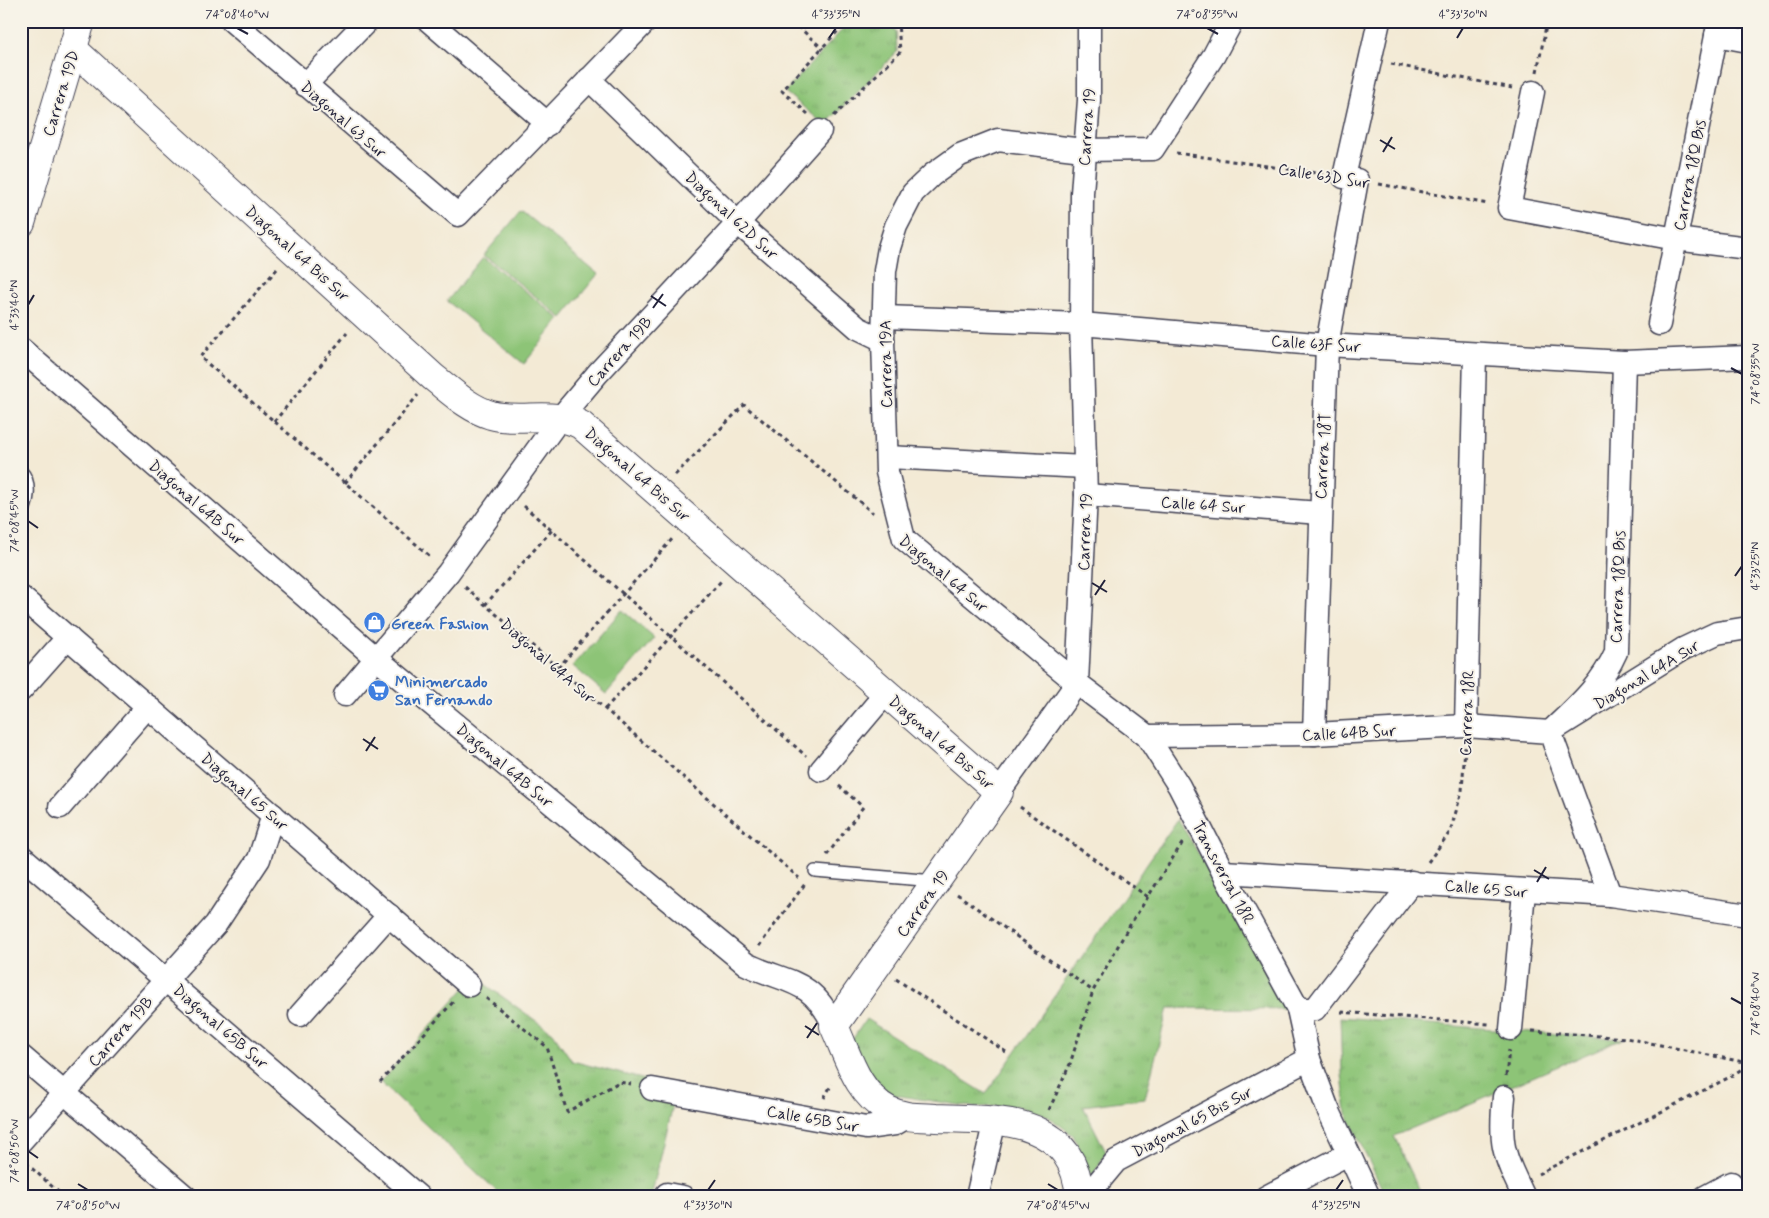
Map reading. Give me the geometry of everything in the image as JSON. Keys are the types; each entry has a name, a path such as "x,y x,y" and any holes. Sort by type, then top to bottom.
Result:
{"street":[{"name":"Carrera 19D","path":"21,223 27,181 81,21"},
{"name":"Diagonal 63 Sur","path":"232,21 458,215 548,124"},
{"path":"305,85 367,21"},
{"path":"429,21 548,124 634,25"},
{"name":"Carrera 19","path":"834,1026 1077,683 1086,495 1081,324 1084,150 1088,100 1089,21"},
{"path":"1084,150 1153,149 1214,56 1232,21"},
{"name":"Carrera 18T","path":"1314,734 1327,345 1350,179 1370,60 1379,21"},
{"name":"Carrera 18Q Bis","path":"1659,324 1717,30 1748,41"},
{"name":"Diagonal 64 Bis Sur","path":"73,49 433,377 468,404 492,415 560,418 572,420 582,425 999,792"},
{"name":"Diagonal 62D Sur","path":"589,79 738,223 858,328 883,340"},
{"path":"1532,92 1509,208 1676,239 1748,248"},
{"name":"Carrera 19B","path":"345,695 448,573 560,418 598,372 738,223 822,129"},
{"name":"Carrera 19A","path":"904,539 887,472 883,340 885,271 889,248 896,226 913,194 932,175 960,154 998,140 1084,150"},
{"name":"Calle 63F Sur","path":"884,317 1081,324 1327,345 1624,362 1748,357"},
{"name":"Diagonal 64B Sur","path":"21,349 377,659 746,964 759,971 787,978 810,992 820,1002 834,1026 857,1077 869,1094 889,1110 907,1117"},
{"name":"Carrera 18R","path":"1466,726 1475,354"},
{"name":"Carrera 18Q Bis","path":"1550,732 1594,689 1610,667 1616,652 1624,362"},
{"path":"887,457 1085,467"},
{"name":"Calle 64 Sur","path":"1086,495 1320,514"},
{"name":"Diagonal 64 Sur","path":"904,539 1077,683 1147,736"},
{"name":"Diagonal 65 Sur","path":"21,597 469,985"},
{"name":"Diagonal 64A Sur","path":"1550,732 1683,649 1717,634 1748,628"},
{"path":"21,690 68,637"},
{"path":"821,770 886,693"},
{"path":"60,807 148,706"},
{"name":"Calle 64B Sur","path":"1147,736 1314,734 1466,726 1550,732"},
{"path":"1550,732 1610,895"},
{"name":"Transversal 18R","path":"1147,736 1179,786 1223,872 1298,1009 1309,1059 1348,1154 1369,1197"},
{"name":"Carrera 19B","path":"21,1141 216,924 259,859 273,814"},
{"name":"Diagonal 65B Sur","path":"21,856 419,1197"},
{"name":"Calle 65 Sur","path":"1223,872 1412,882 1524,892 1610,895 1748,916"},
{"path":"1298,1009 1315,1009 1412,882"},
{"path":"1511,1029 1524,892"},
{"path":"300,1015 388,915"},
{"path":"21,1056 186,1197"},
{"name":"Diagonal 65 Bis Sur","path":"1086,1197 1116,1161 1309,1059"},
{"name":"Calle 65B Sur","path":"652,1089 866,1128 896,1124 907,1117 995,1120 1024,1125 1052,1138 1063,1148 1076,1175 1080,1197"},
{"path":"1504,1097 1501,1129 1502,1144 1505,1158 1521,1191"},
{"path":"977,1197 995,1120"},
{"path":"1266,1197 1348,1154"},
{"path":"1705,1197 1731,1183"}],"lane":[{"path":"21,471 25,475 29,490 21,517"},
{"path":"815,871 938,881"}],"path":[{"path":"792,21 823,49"},
{"path":"847,21 782,91 822,129 900,52 898,21"},
{"path":"1370,60 1532,92 1547,21"},
{"name":"Calle 63D Sur","path":"1153,149 1350,179 1509,208"},
{"name":"Diagonal 64A Sur","path":"294,250 200,357 805,884"},
{"path":"274,422 364,313"},
{"path":"345,484 433,377"},
{"path":"659,492 744,405 873,514"},
{"path":"507,491 863,807"},
{"path":"558,668 690,519"},
{"path":"485,605 552,530"},
{"path":"605,709 738,562"},
{"name":"Carrera 18R","path":"1412,882 1450,832 1462,791 1466,726"},
{"name":"Diagonal 64 Bis Sur","path":"999,792 1148,897"},
{"path":"1039,1131 1070,1064 1093,991 1128,928 1197,821"},
{"path":"938,881 1093,991"},
{"path":"876,967 1006,1052"},
{"path":"380,1082 469,985 546,1047 567,1112 619,1082 652,1089"},
{"path":"1504,1097 1511,1029"},
{"path":"813,1118 848,1056"},
{"path":"1521,1191 1728,1078 1748,1065"},
{"path":"21,1160 64,1197"}],"green space":[{"path":"850,21 885,21 896,31 897,52 825,125 785,92"},
{"path":"521,211 598,274 562,318 484,255"},
{"path":"483,257 560,319 524,364 447,301"},
{"path":"622,610 654,638 606,694 573,666"},
{"path":"1178,819 1291,1009 1168,1008 1145,1098 1083,1106 1106,1152 1092,1177 1073,1135 1046,1115 1017,1106 972,1107 887,1094 868,1073 852,1040 866,1019 986,1094"},
{"path":"475,977 553,1033 572,1061 677,1088 651,1197 503,1197 380,1082"},
{"path":"1340,1017 1622,1039 1394,1136 1423,1197 1386,1197 1346,1113 1342,1074"},
{"path":"1748,1072 1748,1108 1740,1076"}],"place":[{"name":"Green Fashion","path":"375,623"},
{"name":"Minimercado San Fernando","path":"379,690"}]}
